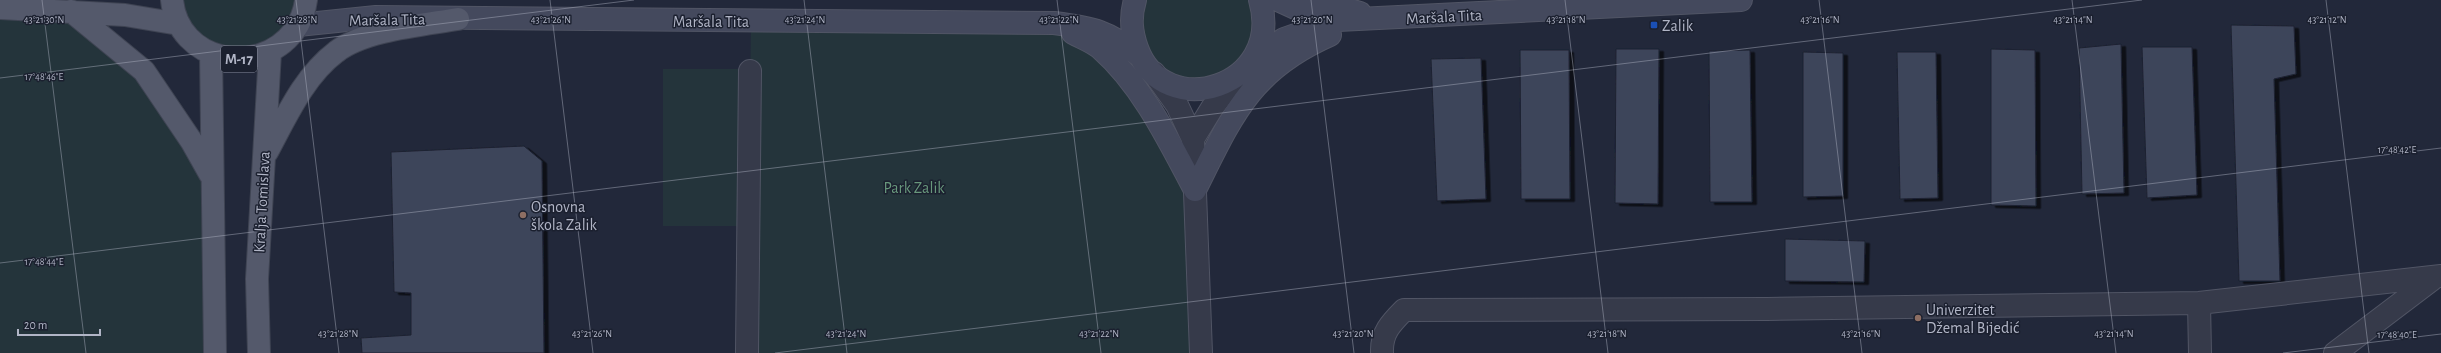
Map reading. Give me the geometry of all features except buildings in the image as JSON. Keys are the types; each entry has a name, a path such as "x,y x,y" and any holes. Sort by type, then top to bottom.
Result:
{"main road":[{"name":"M-17","path":"172,0 179,24 193,41 211,53 237,59 251,58 270,52 286,40 298,24 306,0"},
{"path":"0,8 125,15 179,24"},
{"path":"71,11 144,71 192,142 211,176"},
{"path":"263,160 287,115 312,76 336,51 376,33 458,19"},
{"name":"Kralja Tomislava","path":"258,353 257,278 270,52"},
{"name":"M-17","path":"211,53 211,176 215,353"}],"street":[{"path":"1135,0 1132,12 1132,34 1140,56 1177,105 1193,139 1201,353"},
{"path":"1193,139 1212,108 1235,78 1250,63 1261,44 1264,23 1260,0"},
{"name":"Maršala Tita","path":"1278,0 1302,11 1338,20 1741,0"},
{"path":"1315,0 1381,19"},
{"name":"Maršala Tita","path":"298,24 376,17 458,19 1054,23 1092,28 1116,38 1140,56"},
{"path":"1195,190 1222,137 1246,96 1271,69 1307,45 1332,34 1381,19"},
{"name":"Maršala Tita","path":"1250,63 1284,39 1338,20"},
{"path":"1054,23 1099,47 1122,71 1158,121 1195,190"},
{"path":"747,353 750,71"},
{"path":"1154,73 1172,84 1194,89 1215,87 1235,78"},
{"path":"1382,353 1382,342 1388,326 1404,310 1767,309 2199,303 2438,277"},
{"path":"2335,353 2438,277"},
{"path":"2199,303 2200,353"}],"green space":[{"path":"177,0 301,0 299,11 272,45 231,54 193,35"},
{"path":"1138,0 1257,0 1249,60 1195,86 1143,56"},
{"path":"0,8 71,11 112,42 211,176 215,353 0,353"},
{"name":"Park Zalik","path":"751,21 1054,23 1099,47 1195,190 1201,353 747,353"},
{"path":"663,69 738,69 738,226 663,226"}],"place":[{"name":"Zalik","path":"1654,25"},
{"name":"Osnovna škola Zalik","path":"523,215"},
{"name":"Univerzitet Džemal Bijedić","path":"1918,318"}]}
